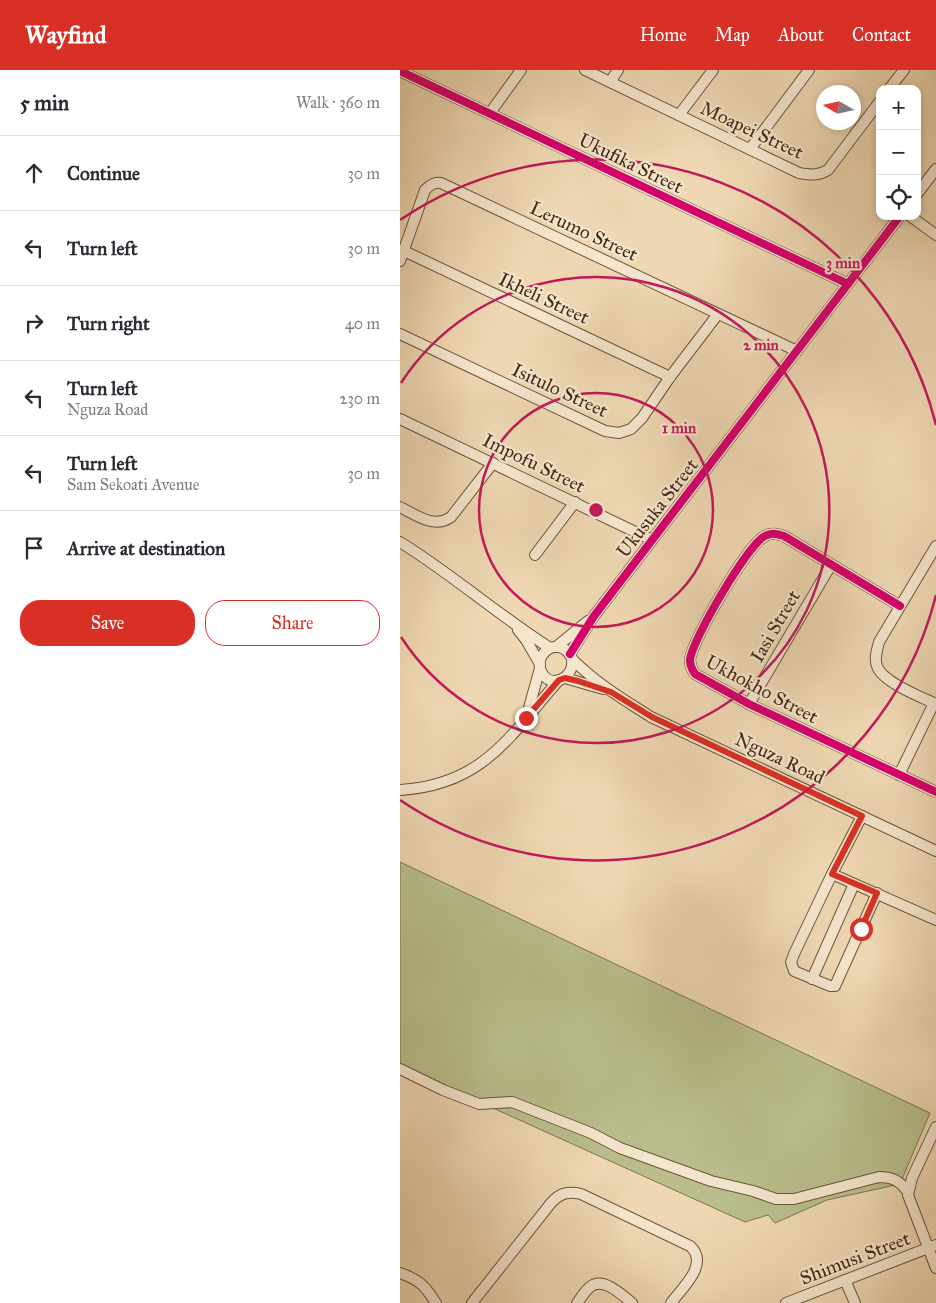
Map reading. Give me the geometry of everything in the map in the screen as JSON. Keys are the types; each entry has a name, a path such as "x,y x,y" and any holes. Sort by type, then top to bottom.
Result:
{"street":[{"path":"490,113 521,70"},
{"name":"Moapei Street","path":"585,70 800,173 810,175 820,175 828,170 876,106"},
{"path":"610,82 618,70"},
{"path":"679,115 713,70"},
{"path":"750,149 809,70"},
{"path":"892,85 904,70"},
{"name":"Ukufika Street","path":"400,71 848,284"},
{"path":"921,189 936,169"},
{"name":"Lerumo Street","path":"402,256 425,190 436,182 441,183 797,351"},
{"name":"Ukusuka Street","path":"571,657 594,616 897,220"},
{"path":"915,220 936,235"},
{"name":"Ikheli Street","path":"402,256 670,377"},
{"name":"Isitulo Street","path":"400,334 605,430 619,433 631,429 642,418 670,377 718,314"},
{"name":"Impofu Street","path":"400,419 652,540"},
{"path":"400,507 434,523 446,521 493,463"},
{"path":"535,554 575,502"},
{"name":"Ukhokho Street","path":"900,606 784,536 773,533 757,542 729,582 698,637 690,659 690,668 695,674 749,704 936,792"},
{"path":"400,542 431,561 511,621 553,647 562,648 571,657 572,670 526,718 508,740 486,760 467,772 435,785 400,790"},
{"path":"898,775 935,704 884,677 877,666 875,656 879,642 936,546"},
{"name":"Iasi Street","path":"749,704 831,565"},
{"name":"Ukusuka Street","path":"553,647 594,616"},
{"path":"511,621 526,640 544,675 548,678 562,679"},
{"path":"526,718 542,654 553,647"},
{"name":"Nguza Road","path":"571,657 611,692 660,721 936,851"},
{"name":"Nguza Road","path":"562,679 578,681 611,692"},
{"path":"862,816 832,874 791,962 794,971 830,986 836,984 877,893"},
{"path":"832,874 936,920"},
{"path":"812,979 854,884"},
{"path":"400,1069 443,1090 479,1104 512,1102 591,1133 620,1148 716,1182 776,1199 794,1199 879,1177 897,1180 908,1192"},
{"path":"936,1127 912,1178 908,1192 909,1199 932,1246 936,1268"},
{"path":"472,1303 551,1203 560,1195 568,1192 581,1194 690,1246 694,1250 697,1257 696,1272 671,1303"},
{"name":"Shimusi Street","path":"786,1303 932,1246"},
{"path":"400,1273 410,1276 425,1286 436,1303"},
{"path":"845,1280 855,1303"},
{"path":"577,1303 590,1287 600,1284 608,1286 632,1303"}],"green space":[{"path":"400,862 930,1113 900,1184 827,1200 775,1223 768,1215 745,1222 400,1066"}],"cycle path":[{"path":"400,71 848,284"},
{"path":"570,654 594,616 897,220"},
{"path":"900,606 784,536 770,534 757,543 734,573 700,633 693,649 690,664 695,674 749,704 936,792"}],"route":[{"path":"526,718 559,680 565,678 578,681 611,692 652,717 862,816 832,874 877,893 861,929"}]}
